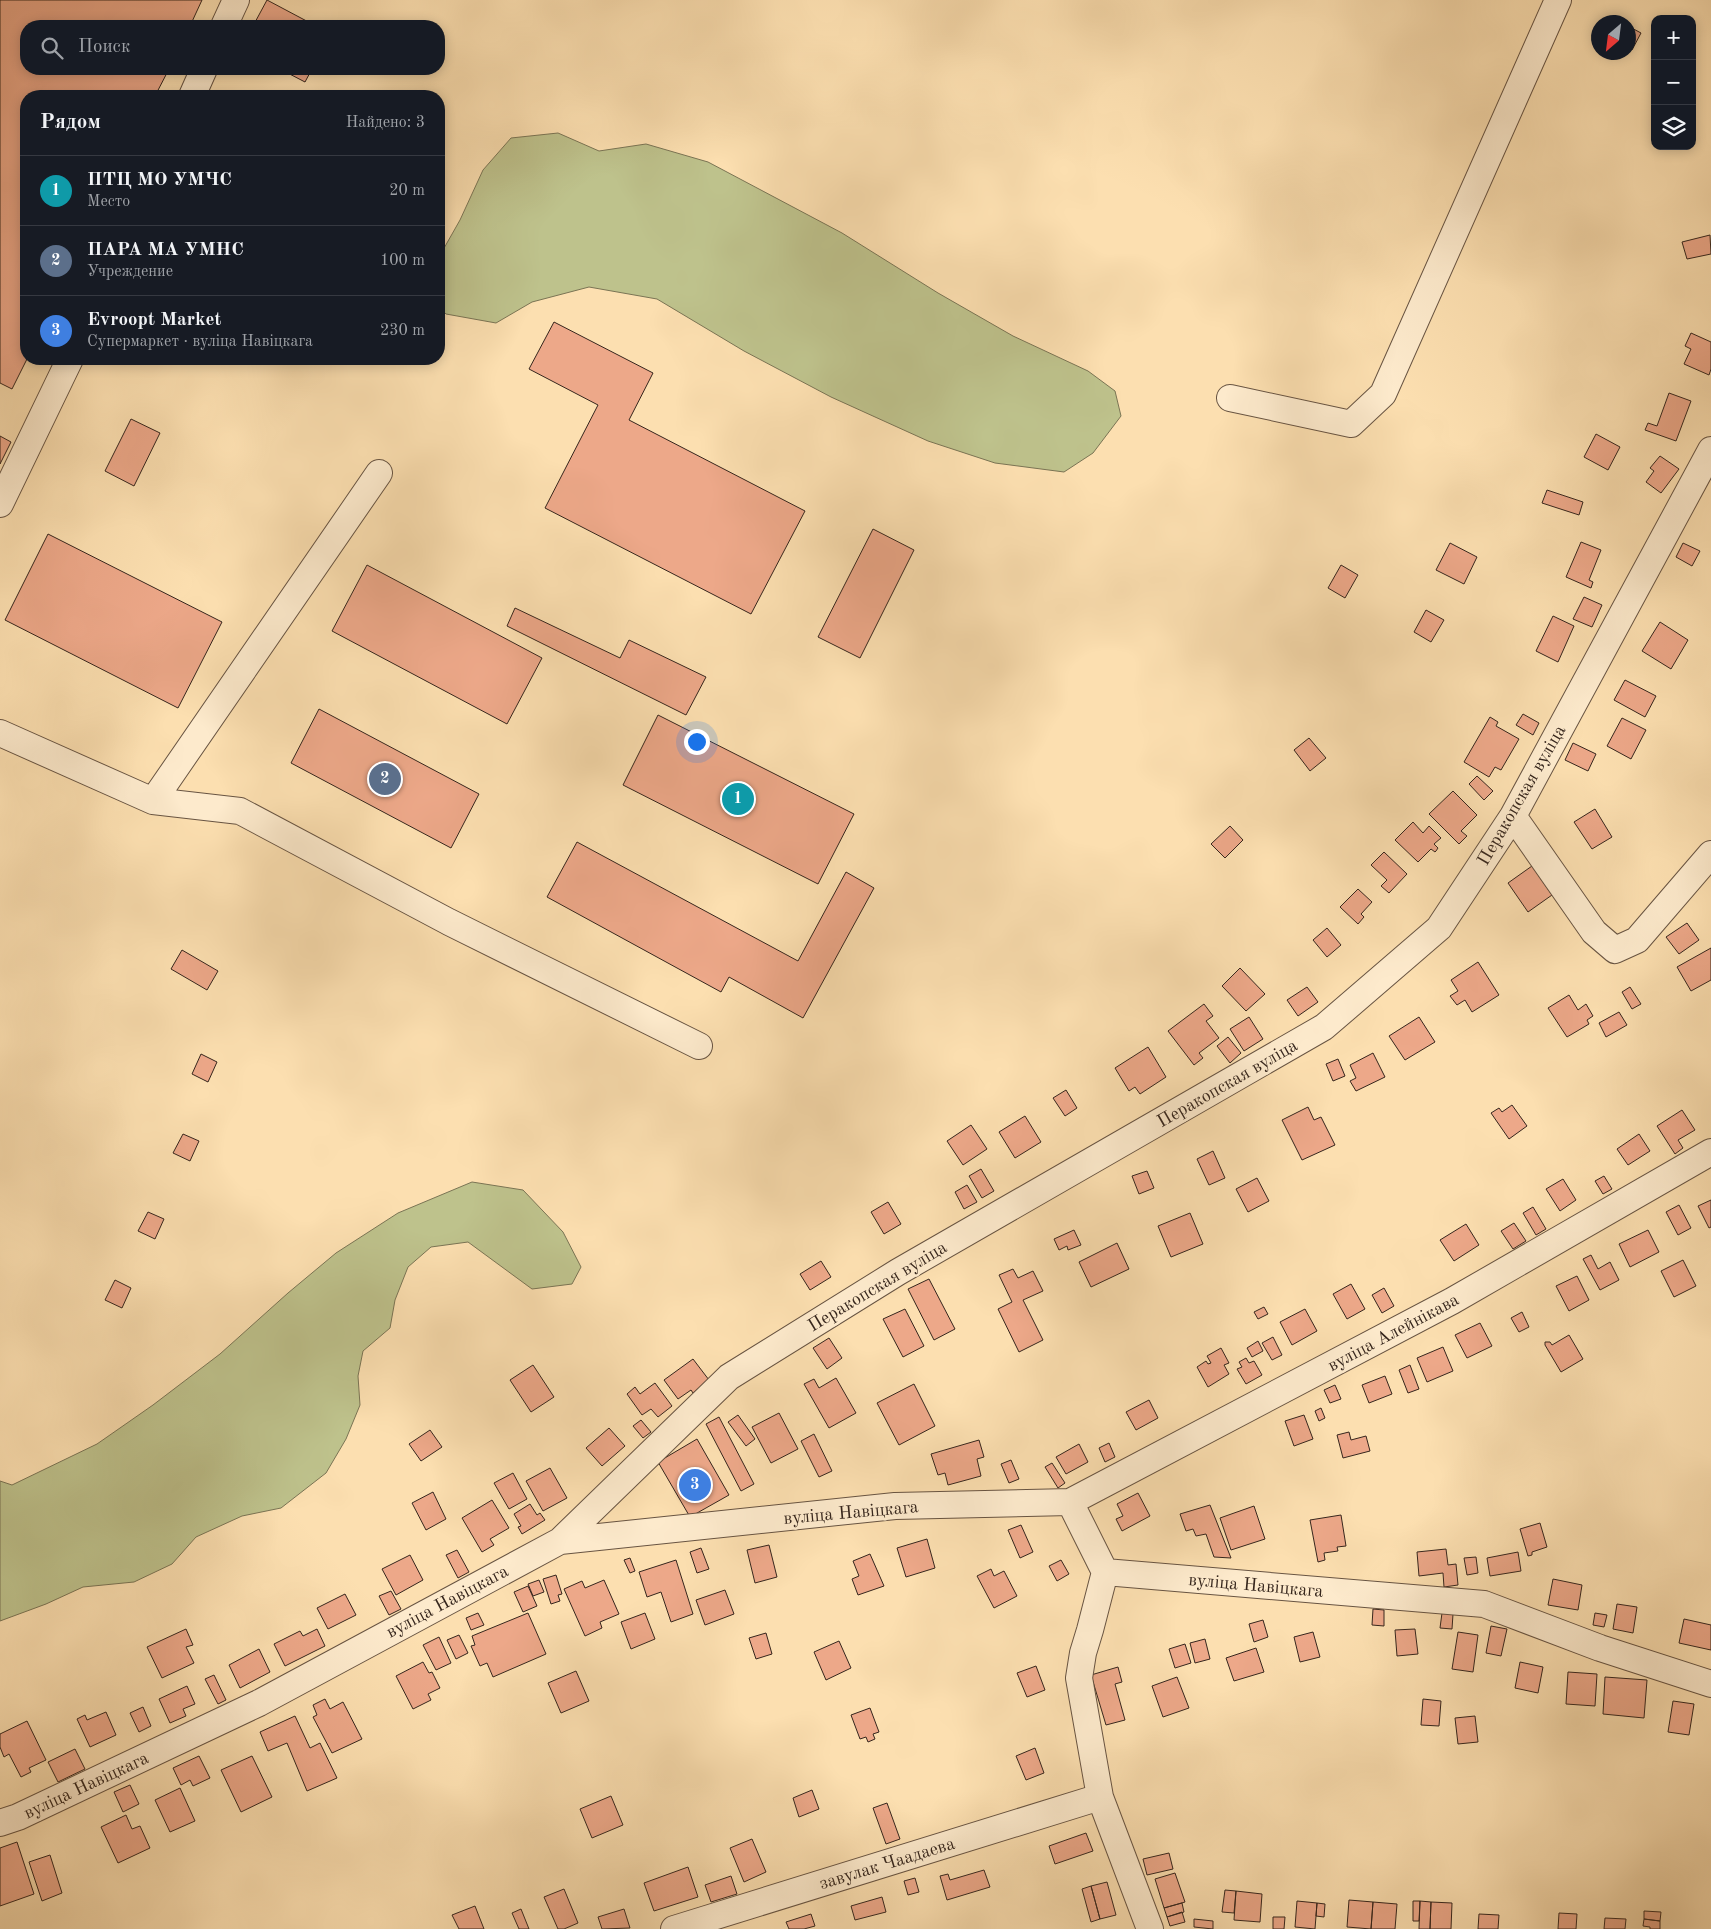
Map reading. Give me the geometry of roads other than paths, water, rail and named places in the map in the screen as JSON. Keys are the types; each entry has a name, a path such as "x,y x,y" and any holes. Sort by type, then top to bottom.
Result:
{"street":[{"path":"227,20 236,0"},
{"path":"1230,398 1351,424 1383,394 1558,0"},
{"path":"195,90 201,75"},
{"path":"0,504 67,365"},
{"name":"Перакопская вуліца","path":"560,1541 729,1378 898,1272 1324,1027 1439,928 1513,816 1711,450"},
{"path":"153,801 379,473"},
{"path":"0,733 153,801 240,811 449,922 699,1046"},
{"path":"1513,816 1594,932 1615,950 1637,940 1711,854"},
{"name":"вуліца Алейнікава","path":"1070,1502 1452,1301 1711,1152"},
{"path":"1070,1502 1105,1572 1082,1653 1079,1678 1100,1797 1150,1929"},
{"name":"вуліца Навіцкага","path":"0,1822 18,1817 259,1703 560,1541 895,1506 1070,1502"},
{"name":"вуліца Навіцкага","path":"1105,1572 1484,1604 1600,1648 1711,1684"},
{"name":"завулак Чаадаева","path":"674,1929 1100,1797"}],"place":[{"name":"ПАРА МА УМНС","path":"385,779"},
{"name":"ПТЦ МО УМЧС","path":"738,799"},
{"name":"Evroopt Market","path":"695,1485"}]}
